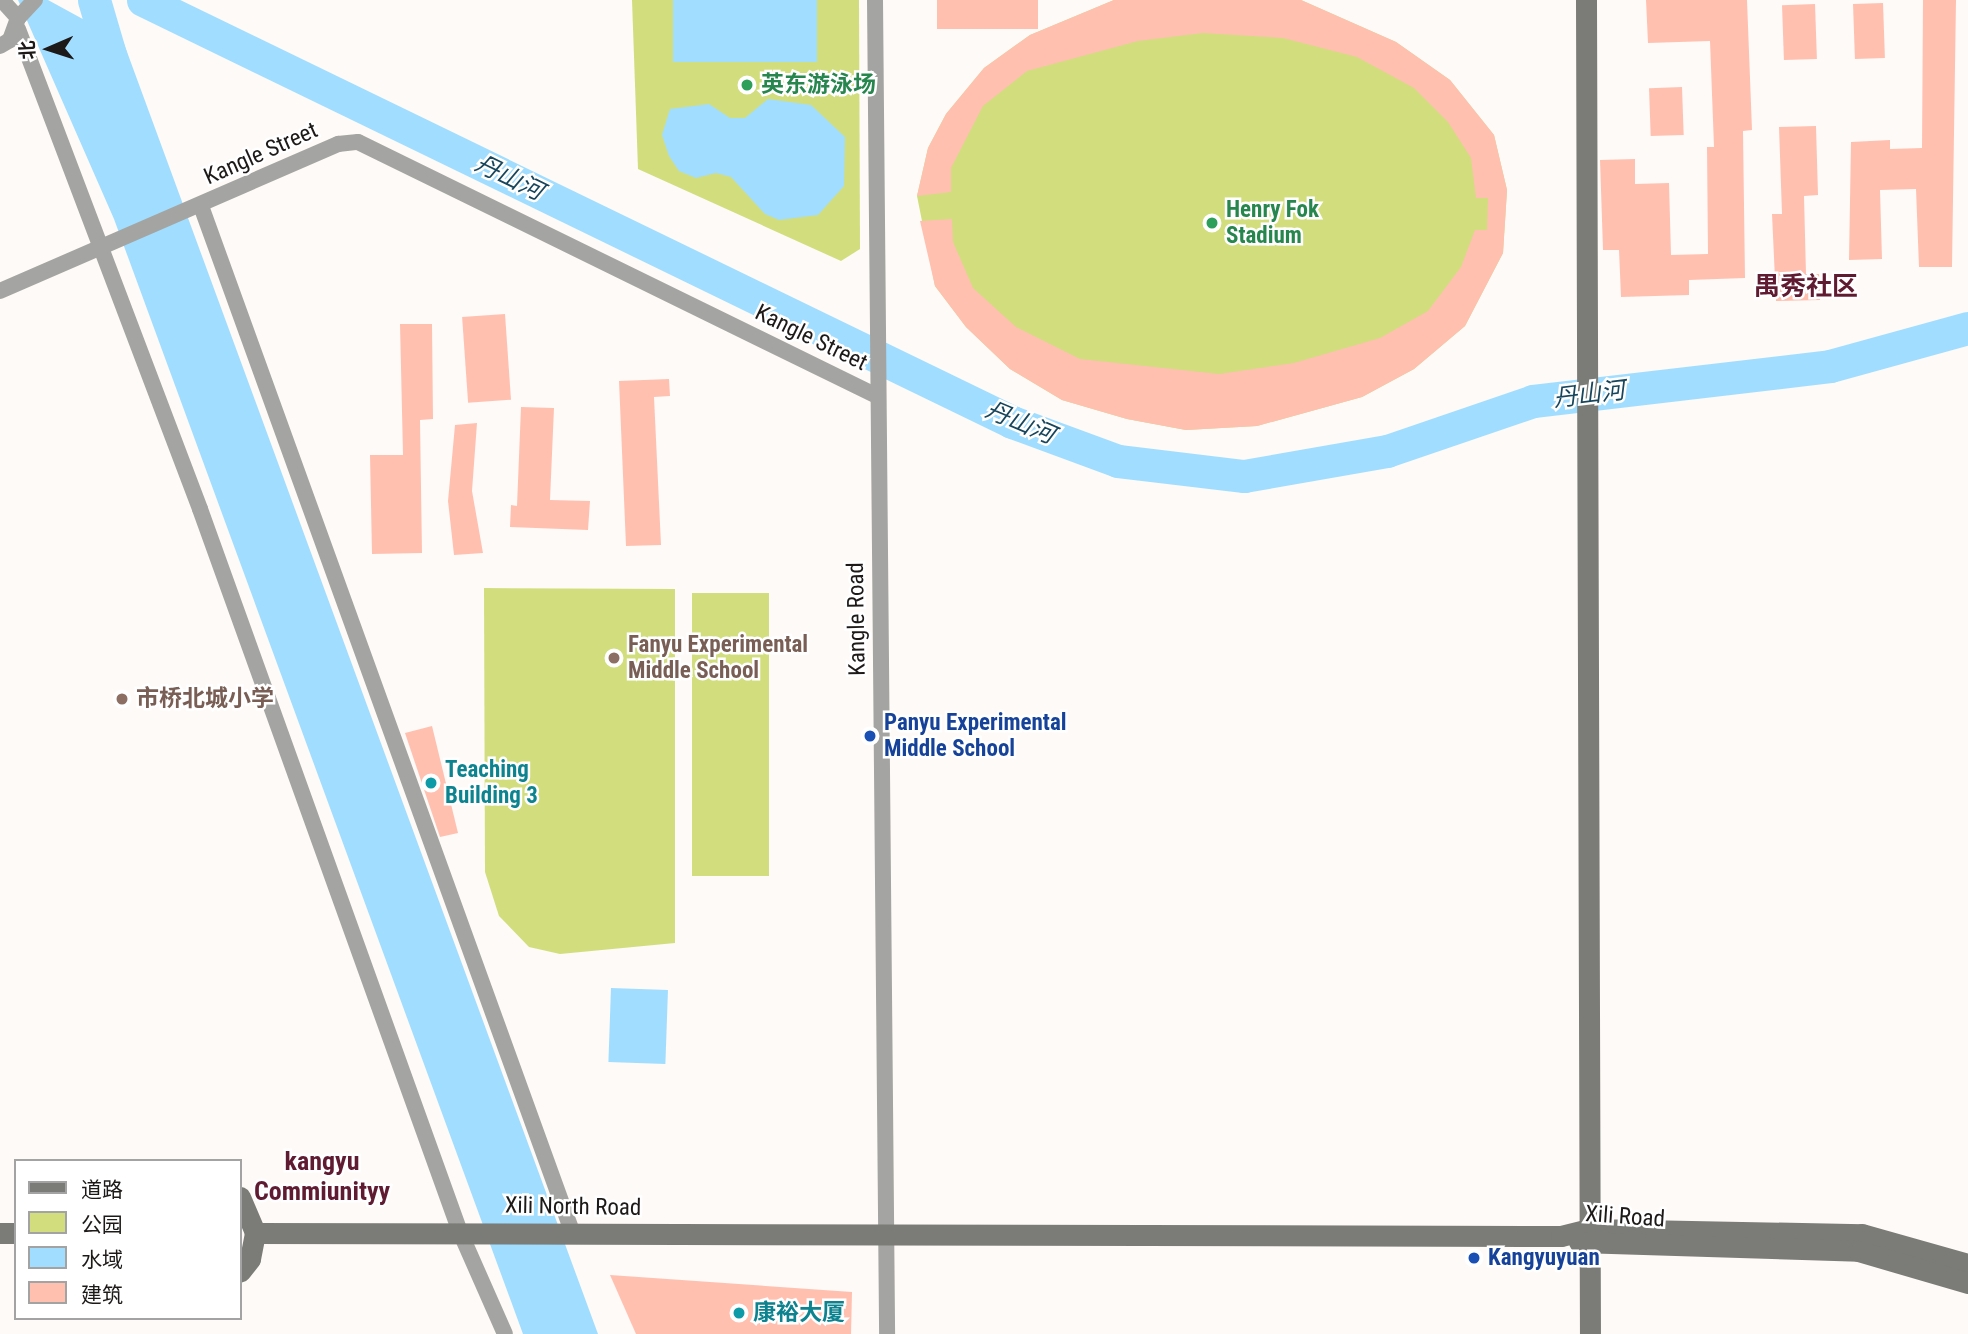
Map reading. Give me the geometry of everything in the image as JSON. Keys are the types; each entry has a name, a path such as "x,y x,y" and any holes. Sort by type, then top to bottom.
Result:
{"street":[{"path":"2,0 18,23 108,245 460,1232 505,1334"},
{"path":"0,46 35,0"},
{"name":"Kangle Road","path":"876,0 874,276 889,1238 887,1334"},
{"path":"1586,0 1590,1334"},
{"name":"Kangle Street","path":"0,290 201,206 338,144 358,142 877,396"},
{"path":"201,206 573,1234"},
{"path":"242,1202 255,1233 250,1258 242,1269"},
{"name":"Xili North Road","path":"255,1233 460,1232 889,1238 1560,1236"},
{"name":"Xili Road","path":"1591,1237 1862,1234 1968,1264"},
{"name":"Xili Road","path":"1560,1236 1857,1251 1968,1283"}],"green space":[{"name":"英东游泳场","path":"632,0 859,0 860,249 841,261 638,169"},
{"name":"Henry Fok Stadium","path":"1114,0 1301,0 1396,42 1450,80 1494,135 1507,190 1503,253 1465,326 1414,369 1362,397 1257,426 1186,430 1127,419 1062,400 1010,369 966,327 935,286 917,196 928,148 946,114 984,68 1030,35"},
{"path":"484,588 675,589 675,943 560,954 529,947 499,916 485,872"},
{"path":"692,593 769,593 769,876 692,876"}],"water":[{"path":"18,0 48,0 123,41 598,1334 523,1334 114,219"},
{"path":"673,0 817,0 817,62 673,62"},
{"path":"768,99 811,105 845,137 844,186 818,215 779,220 765,214 731,177 716,173 696,178 679,171 669,156 662,135 670,109 709,104 730,118 745,118"},
{"path":"611,988 668,990 665,1064 608,1062"}],"building":[{"path":"937,0 1038,0 1038,29 937,29"},
{"path":"1114,0 1301,0 1396,42 1450,80 1494,135 1507,190 1503,253 1465,326 1414,369 1362,397 1257,426 1186,430 1127,419 1062,400 1010,369 966,327 935,286 920,221 952,219 953,242 973,288 1016,327 1080,359 1219,374 1294,363 1380,338 1428,311 1461,267 1475,230 1487,230 1488,198 1476,198 1471,158 1448,122 1414,88 1357,57 1283,38 1203,33 1138,41 1027,71 983,106 951,168 951,192 917,196 928,148 946,114 984,68 1030,35"},
{"path":"1646,0 1747,0 1752,130 1743,131 1745,278 1689,280 1689,295 1621,297 1619,250 1603,250 1600,160 1635,159 1635,184 1669,183 1671,255 1708,254 1707,147 1714,147 1710,41 1648,43"},
{"path":"1923,0 1956,0 1952,267 1919,267 1916,189 1880,190 1882,259 1849,260 1851,142 1890,140 1890,149 1922,148"},
{"path":"1883,3 1885,58 1855,59 1853,4"},
{"path":"1815,4 1817,59 1784,60 1782,5"},
{"path":"1682,87 1684,135 1651,136 1649,88"},
{"path":"1816,126 1818,195 1804,196 1806,274 1819,274 1820,300 1776,301 1772,214 1782,214 1779,127"},
{"path":"505,314 511,400 468,403 462,317"},
{"path":"400,324 432,324 433,419 420,420 422,553 372,554 370,455 403,455"},
{"path":"669,379 670,396 654,397 661,545 626,546 619,381"},
{"path":"521,407 554,408 550,500 590,501 588,530 510,527 511,505 517,506"},
{"path":"477,423 472,491 483,553 454,555 448,501 455,425"},
{"name":"Teaching Building 3","path":"432,726 458,833 440,837 405,733"},
{"name":"康裕大厦","path":"610,1275 852,1292 851,1334 636,1334"}],"waterway":[{"path":"94,0 115,72"},
{"name":"丹山河","path":"143,0 1012,422 1118,461 1244,476 1387,451 1533,401 1830,366 1968,328"}],"place":[{"name":"英东游泳场","path":"747,85"},
{"name":"Henry Fok Stadium","path":"1212,223"},
{"name":"Fanyu Experimental Middle School","path":"614,658"},
{"name":"市桥北城小学","path":"122,699"},
{"name":"Panyu Experimental Middle School","path":"870,736"},
{"name":"Teaching Building 3","path":"431,783"},
{"name":"Kangyuyuan","path":"1474,1258"},
{"name":"康裕大厦","path":"739,1313"}],"district":[{"name":"禺秀社区","path":"1806,287"},
{"name":"kangyu Commiunityy","path":"322,1177"}]}
